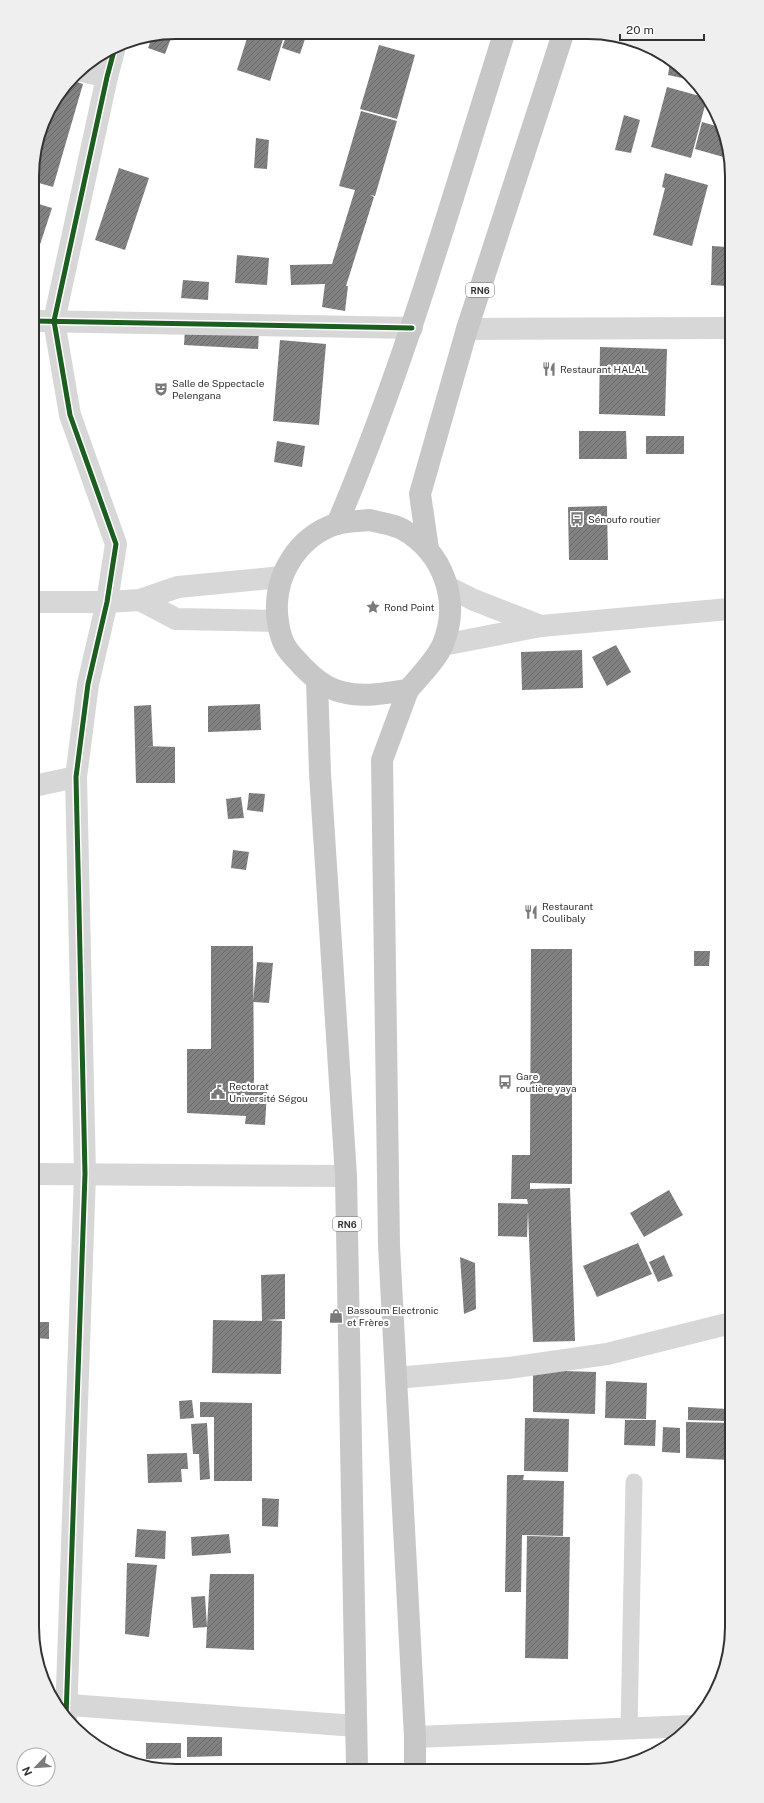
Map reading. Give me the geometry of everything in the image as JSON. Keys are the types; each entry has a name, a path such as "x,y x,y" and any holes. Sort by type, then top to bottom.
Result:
{"highway":[{"path":"337,524 358,474 412,328 502,39"},
{"name":"RN6","path":"428,549 420,494 468,329 561,39"},
{"path":"408,690 369,695 342,692 317,681 288,650 281,636 277,621 276,599 282,577 294,554 313,535 337,524 370,520 401,529 428,549 444,573 448,587 450,616 443,645 408,690 382,760 389,1245 415,1737 415,1764"},
{"name":"RN6","path":"317,681 320,773 346,1176 357,1764"}],"street":[{"path":"63,1704 85,1174 76,777 88,684 107,602 116,544 70,415 43,321 113,54"},
{"path":"87,72 107,77"},
{"path":"43,321 412,328"},
{"path":"468,329 725,328"},
{"path":"39,602 107,602 140,600 178,587 282,577"},
{"path":"448,587 474,600 541,626"},
{"path":"140,600 176,619 277,621"},
{"path":"443,645 541,626 725,609"},
{"path":"39,785 76,777"},
{"path":"39,1174 346,1176"},
{"path":"396,1378 508,1368 606,1354 725,1324"},
{"path":"66,1709 356,1726"},
{"path":"415,1737 682,1726"}],"lane":[{"path":"629,1728 634,1482"}],"building":[{"path":"171,39 165,54 148,48 150,42"},
{"path":"247,39 283,39 270,81 237,70"},
{"path":"285,39 305,39 300,54 282,48"},
{"path":"379,45 415,55 397,119 360,109"},
{"path":"669,66 685,79 668,75"},
{"path":"77,82 83,84 53,187 39,183 39,167 42,149 49,124 57,108"},
{"path":"667,87 699,96 705,105 691,158 651,147"},
{"path":"361,111 397,121 375,196 370,195 374,197 346,286 348,286 345,311 322,307 325,284 291,285 290,265 332,264 355,190 339,186"},
{"path":"624,115 640,120 631,153 615,150"},
{"path":"702,122 716,126 724,157 695,149"},
{"path":"256,138 269,140 267,169 254,168"},
{"path":"119,168 149,178 125,250 95,240"},
{"path":"665,173 708,185 692,246 653,235 665,188 662,187"},
{"path":"39,204 52,208 39,248"},
{"path":"712,246 725,247 725,286 711,285"},
{"path":"237,255 269,258 267,285 235,283"},
{"path":"183,280 209,282 208,300 181,298"},
{"path":"185,328 259,332 258,349 184,345"},
{"path":"280,340 326,344 319,425 273,421"},
{"path":"600,347 667,349 665,416 599,414"},
{"path":"579,431 626,431 627,459 579,459"},
{"path":"646,436 684,436 684,454 646,454"},
{"path":"277,441 305,446 302,467 274,462"},
{"path":"607,506 608,560 569,560 568,507"},
{"path":"616,645 631,672 607,686 592,657"},
{"path":"582,650 583,688 522,690 521,652"},
{"path":"260,704 261,730 208,732 208,706"},
{"path":"151,705 153,746 145,746 175,747 175,783 136,783 134,706"},
{"path":"249,793 265,794 263,812 247,810"},
{"path":"241,797 244,818 228,819 226,799"},
{"path":"233,850 249,852 246,870 231,868"},
{"path":"725,901 725,928 724,928"},
{"path":"211,946 253,946 253,1092 267,1092 265,1125 245,1124 246,1116 187,1113 187,1049 211,1049"},
{"path":"531,949 572,949 572,1184 530,1183 530,1189 570,1188 575,1341 533,1342 528,1211 527,1237 498,1236 498,1203 528,1204 527,1199 511,1199 512,1155 530,1155"},
{"path":"694,951 710,951 709,966 694,966"},
{"path":"257,962 273,963 269,1003 253,1002"},
{"path":"669,1190 683,1215 644,1237 630,1213"},
{"path":"638,1243 652,1274 597,1297 583,1266"},
{"path":"664,1255 673,1276 658,1282 649,1262"},
{"path":"460,1257 475,1263 476,1309 464,1314"},
{"path":"285,1274 285,1319 266,1320 282,1321 281,1374 212,1373 213,1320 262,1321 261,1275"},
{"path":"39,1322 49,1322 49,1339 39,1338"},
{"path":"533,1370 596,1372 595,1414 533,1412"},
{"path":"606,1381 647,1383 646,1419 605,1418"},
{"path":"192,1400 194,1418 180,1419 179,1401"},
{"path":"200,1402 252,1403 252,1481 214,1481 214,1417 200,1417"},
{"path":"688,1407 725,1409 725,1421 688,1420"},
{"path":"525,1418 569,1419 568,1472 524,1471"},
{"path":"625,1420 656,1420 655,1446 624,1445"},
{"path":"686,1422 725,1423 725,1460 686,1458"},
{"path":"207,1423 210,1479 200,1480 199,1454 193,1454 191,1424"},
{"path":"663,1427 680,1428 680,1453 662,1452"},
{"path":"187,1453 188,1469 181,1469 182,1482 148,1483 147,1454"},
{"path":"507,1475 524,1475 523,1480 564,1481 563,1536 522,1535 521,1592 505,1592"},
{"path":"262,1498 279,1499 278,1527 262,1526"},
{"path":"137,1529 166,1531 165,1559 135,1557"},
{"path":"229,1534 231,1553 192,1556 191,1537"},
{"path":"527,1536 570,1537 568,1659 525,1658"},
{"path":"127,1563 157,1565 149,1637 125,1634"},
{"path":"210,1574 254,1574 254,1650 206,1648"},
{"path":"205,1596 207,1627 193,1628 191,1597"},
{"path":"187,1737 222,1737 222,1756 187,1757"},
{"path":"146,1743 181,1743 181,1758 146,1759"}],"cycle path":[{"path":"66,1709 85,1174 76,777 88,684 107,602 116,544 70,415 54,321 113,54"},
{"path":"39,321 412,328"}],"place":[{"name":"Restaurant HALAL","path":"549,369"},
{"name":"Salle de Sppectacle Pelengana","path":"161,389"},
{"name":"Sénoufo routier","path":"577,519"},
{"name":"Rond Point","path":"373,607"},
{"name":"Restaurant Coulibaly","path":"531,912"},
{"name":"Gare routière yaya","path":"505,1082"},
{"name":"Rectorat Université Ségou","path":"218,1092"},
{"name":"Bassoum Electronic et Frères","path":"336,1316"}]}
